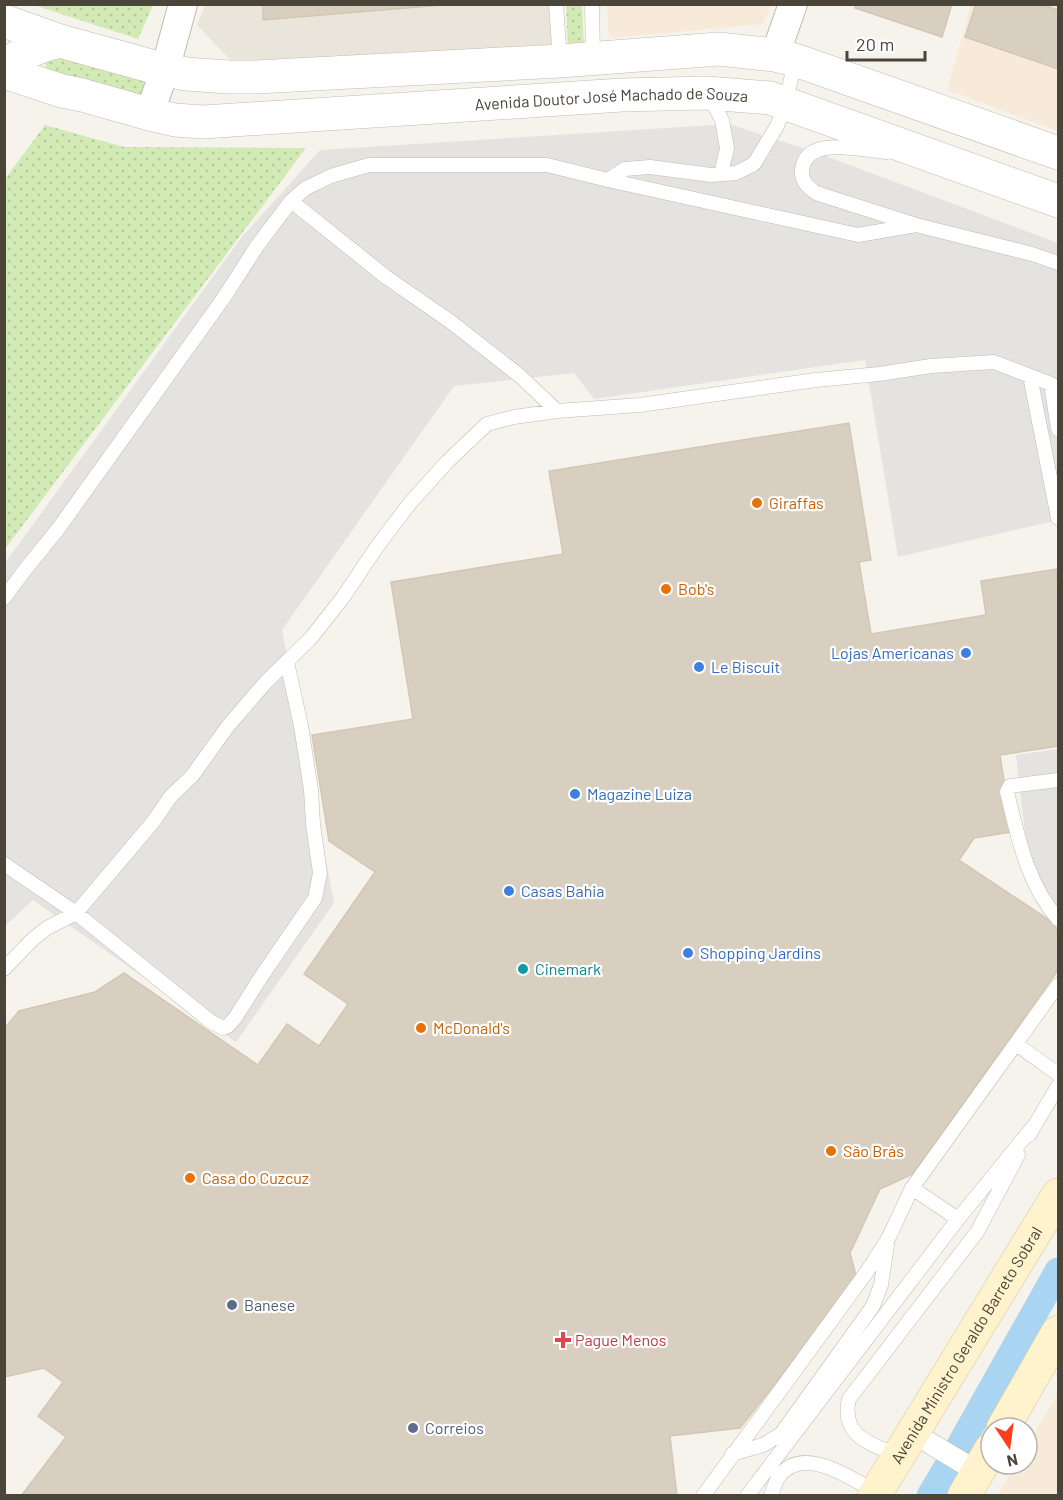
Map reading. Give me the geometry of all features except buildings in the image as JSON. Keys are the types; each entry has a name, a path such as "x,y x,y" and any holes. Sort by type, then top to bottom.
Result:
{"main road":[{"name":"Avenida Ministro Geraldo Barreto Sobral","path":"875,1494 915,1445 1059,1195"},
{"path":"1010,1416 1059,1332"}],"street":[{"path":"149,114 165,70 183,4"},
{"path":"786,58 793,4"},
{"path":"4,21 60,41 165,70 228,77 560,61 719,49 786,58 1059,153"},
{"path":"4,71 10,62 28,52 60,41"},
{"name":"Avenida Doutor José Machado de Souza","path":"4,71 62,92 82,95 175,120 203,122 622,95 707,93 770,98 1059,201"},
{"path":"915,1445 972,1469"}],"lane":[{"path":"556,4 560,61"},
{"path":"592,4 593,58"},
{"path":"608,180 625,169 650,167 711,175 736,173 754,164 777,126 786,103 791,79 786,58"},
{"path":"707,93 722,120 726,139 727,148 721,174"},
{"path":"928,154 872,152 837,146 823,148 807,158 802,167 802,177 807,186 816,193 916,225 1059,263"},
{"path":"4,598 58,529 291,201 306,188 331,176 369,165 547,165 858,235 916,225"},
{"path":"291,201 386,277 451,322 520,376 557,411"},
{"path":"4,969 47,928 76,913 153,822 171,796 192,776 228,726 266,682 311,638 410,503 447,462 487,424 514,417 557,411 640,405 931,366 994,362 1051,384 1059,429"},
{"path":"1030,376 1059,518"},
{"path":"4,864 76,913 210,1022 223,1028 228,1026 315,898 320,873 311,789 301,726 287,662"},
{"path":"1059,780 1010,786 1007,789 1026,864 1051,910 1059,919"},
{"path":"703,1496 866,1273 888,1239 912,1188 1059,985"},
{"path":"1016,1044 1059,1074"},
{"path":"915,1445 874,1445 856,1435 849,1424 846,1410 849,1399 977,1232 1033,1128 1059,1086"},
{"path":"747,1496 958,1219 1033,1128"},
{"path":"912,1188 958,1219"},
{"path":"732,1454 763,1445 781,1434 873,1306 881,1286 888,1239"},
{"path":"771,1496 779,1477 790,1467 804,1462 828,1467 875,1494"}],"shaded area":[{"path":"607,4 771,5 763,24 609,38"},
{"path":"205,5 552,5 554,45 232,62 197,25"},
{"path":"971,5 1058,5 1058,131 947,90"},
{"path":"729,124 815,152 1058,243 1058,520 898,557 865,360 594,399 574,373 454,386 282,630 334,903 236,1042 33,900 5,926 5,563 241,238 320,150"},
{"path":"1058,749 1058,908 1030,876 1016,755"},
{"path":"1058,1393 1058,1495 998,1495 1010,1476 1039,1476 1039,1425"}],"green space":[{"path":"34,5 153,5 138,39"},
{"path":"566,5 582,5 584,45 568,46"},
{"path":"56,51 145,79 151,87 138,98 51,76 44,59"},
{"path":"45,125 124,147 306,148 5,549 5,179"}],"waterway":[{"path":"930,1496 1058,1271"}],"place":[{"name":"Giraffas","path":"757,503"},
{"name":"Bob's","path":"666,589"},
{"name":"Lojas Americanas","path":"966,653"},
{"name":"Le Biscuit","path":"699,667"},
{"name":"Magazine Luiza","path":"575,794"},
{"name":"Casas Bahia","path":"509,891"},
{"name":"Shopping Jardins","path":"688,953"},
{"name":"Cinemark","path":"523,969"},
{"name":"McDonald's","path":"421,1028"},
{"name":"São Brás","path":"831,1151"},
{"name":"Casa do Cuzcuz","path":"190,1178"},
{"name":"Banese","path":"232,1305"},
{"name":"Pague Menos","path":"563,1340"},
{"name":"Correios","path":"413,1428"}]}
